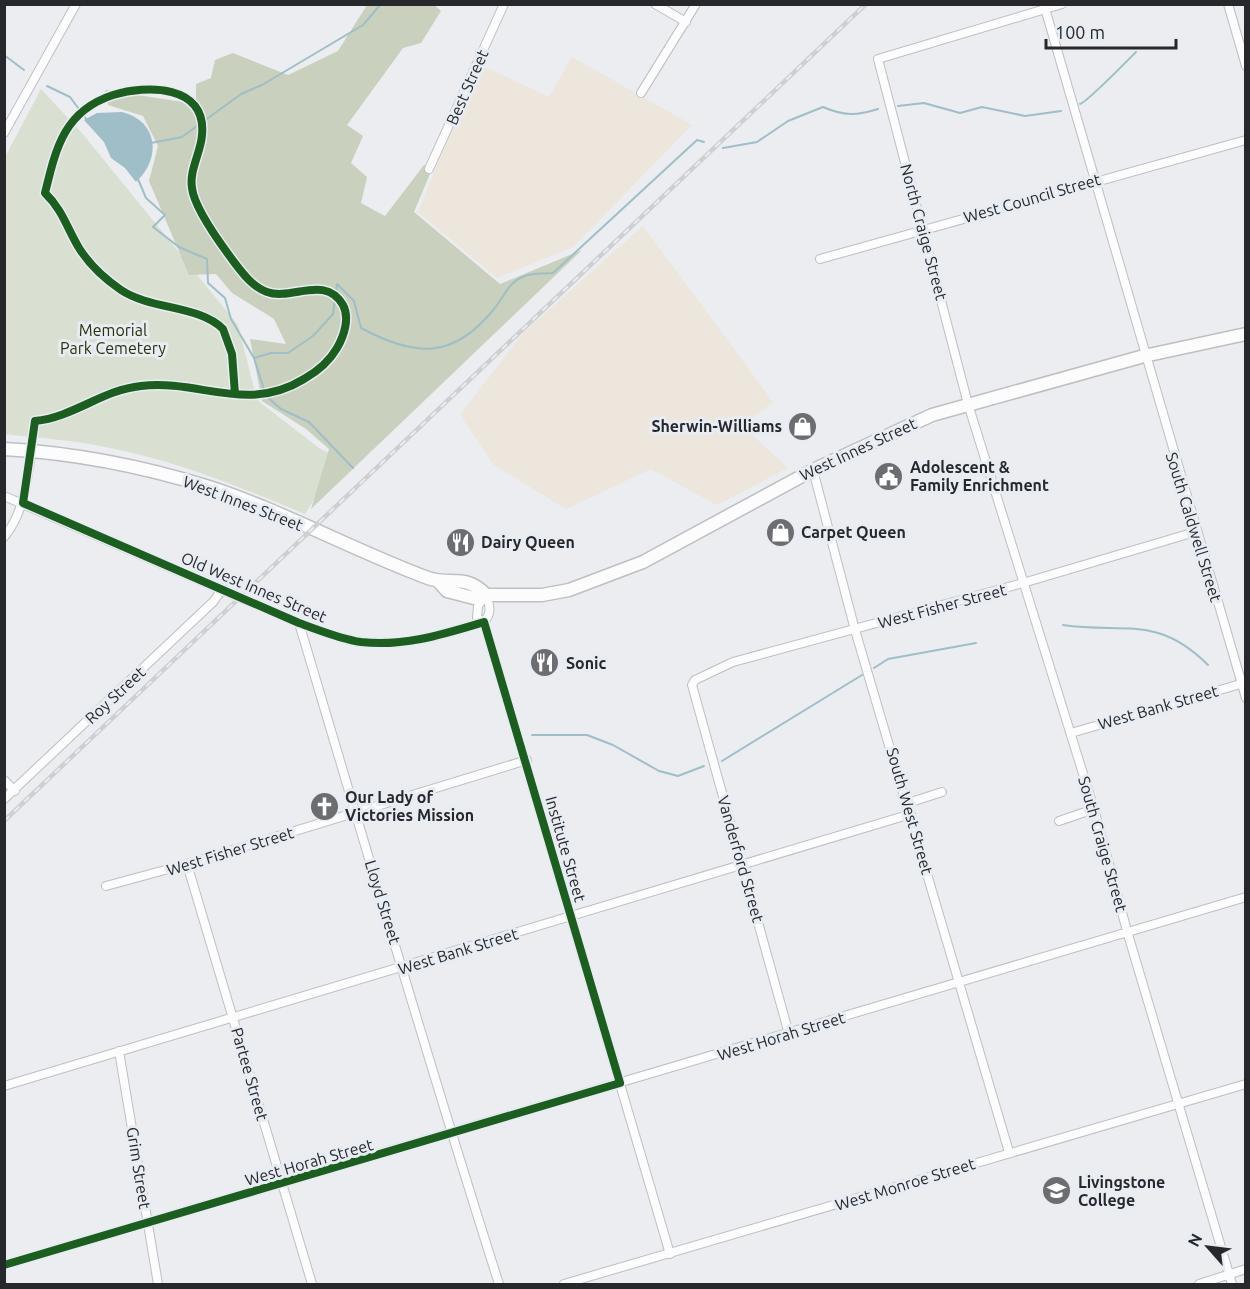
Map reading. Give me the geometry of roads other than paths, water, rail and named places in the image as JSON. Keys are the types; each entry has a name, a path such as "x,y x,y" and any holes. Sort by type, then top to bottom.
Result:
{"main road":[{"name":"West Innes Street","path":"4,448 92,457 150,470 212,488 438,581 450,579 472,584 486,595 542,595 597,580 643,562 813,470 897,429 968,404 1144,356 1245,334"}],"street":[{"path":"4,132 76,4"},
{"name":"Best Street","path":"429,169 504,4"},
{"path":"655,4 686,22"},
{"path":"641,93 696,4"},
{"path":"1044,7 1062,4"},
{"path":"1228,4 1245,66"},
{"name":"North Craige Street","path":"968,404 878,59 1044,7"},
{"name":"South Caldwell Street","path":"1044,7 1195,532 1243,683 1245,698"},
{"name":"West Council Street","path":"820,259 1094,180 1245,140"},
{"name":"South Craige Street","path":"968,404 1094,809 1127,932 1232,1284"},
{"path":"4,537 15,522 22,503 32,450"},
{"name":"South West Street","path":"813,470 855,630 908,802 1009,1152"},
{"name":"Old West Innes Street","path":"4,496 223,588 299,623 360,641 393,643 420,639 484,622"},
{"name":"West Fisher Street","path":"692,685 695,680 733,662 1023,583 1195,532"},
{"name":"Roy Street","path":"4,800 213,602 223,588"},
{"name":"Institute Street","path":"486,595 478,606 477,618 484,622 527,760 670,1254"},
{"name":"Lloyd Street","path":"299,623 404,968 451,1134 499,1284"},
{"name":"West Bank Street","path":"1071,733 1243,683"},
{"name":"Vanderford Street","path":"692,685 789,1034"},
{"name":"West Fisher Street","path":"106,886 187,864 527,760"},
{"path":"4,780 15,791"},
{"path":"908,802 942,792"},
{"path":"1059,821 1094,809"},
{"name":"West Bank Street","path":"4,1086 404,968 911,814"},
{"name":"Partee Street","path":"187,864 312,1284"},
{"name":"West Horah Street","path":"4,1265 1245,897"},
{"name":"Grim Street","path":"119,1052 158,1284"},
{"name":"West Monroe Street","path":"564,1284 1245,1084"},
{"path":"1199,1284 1245,1269"}],"water":[{"path":"122,112 143,123 152,141 150,162 136,182 125,168 111,158 104,142 84,120 97,113"}],"waterway":[{"path":"151,143 182,137 241,94 262,85 363,25 381,4"},
{"path":"1080,104 1136,52"},
{"path":"4,55 24,70"},
{"path":"47,86 70,97 87,120"},
{"path":"898,106 924,103 960,113 982,107 1025,116 1061,111"},
{"path":"723,148 757,142 788,121 823,107 850,114 878,109"},
{"path":"254,358 271,353 288,353 313,336 333,314 337,284 354,301 361,328 381,338 416,348 448,345 464,338 479,326 519,278 531,274 553,273 697,140 704,142"},
{"path":"138,179 146,198 165,215 153,227 179,247 207,259 208,283 225,298 231,319 254,358 266,396 281,409 309,422 353,468"},
{"path":"1063,625 1156,632 1190,649 1208,665"},
{"path":"874,668 888,659 976,643"},
{"path":"722,761 862,675"},
{"path":"532,735 587,735 613,745 659,771 678,776 704,766"}],"railway":[{"path":"4,821 866,4"}],"place":[{"name":"Sherwin-Williams","path":"803,426"},
{"name":"Adolescent & Family Enrichment","path":"889,476"},
{"name":"Carpet Queen","path":"780,532"},
{"name":"Dairy Queen","path":"460,542"},
{"name":"Sonic","path":"545,663"},
{"name":"Our Lady of Victories Mission","path":"324,806"},
{"name":"Livingstone College","path":"1057,1191"}],"park label":[{"name":"Memorial Park Cemetery","path":"113,339"}]}
